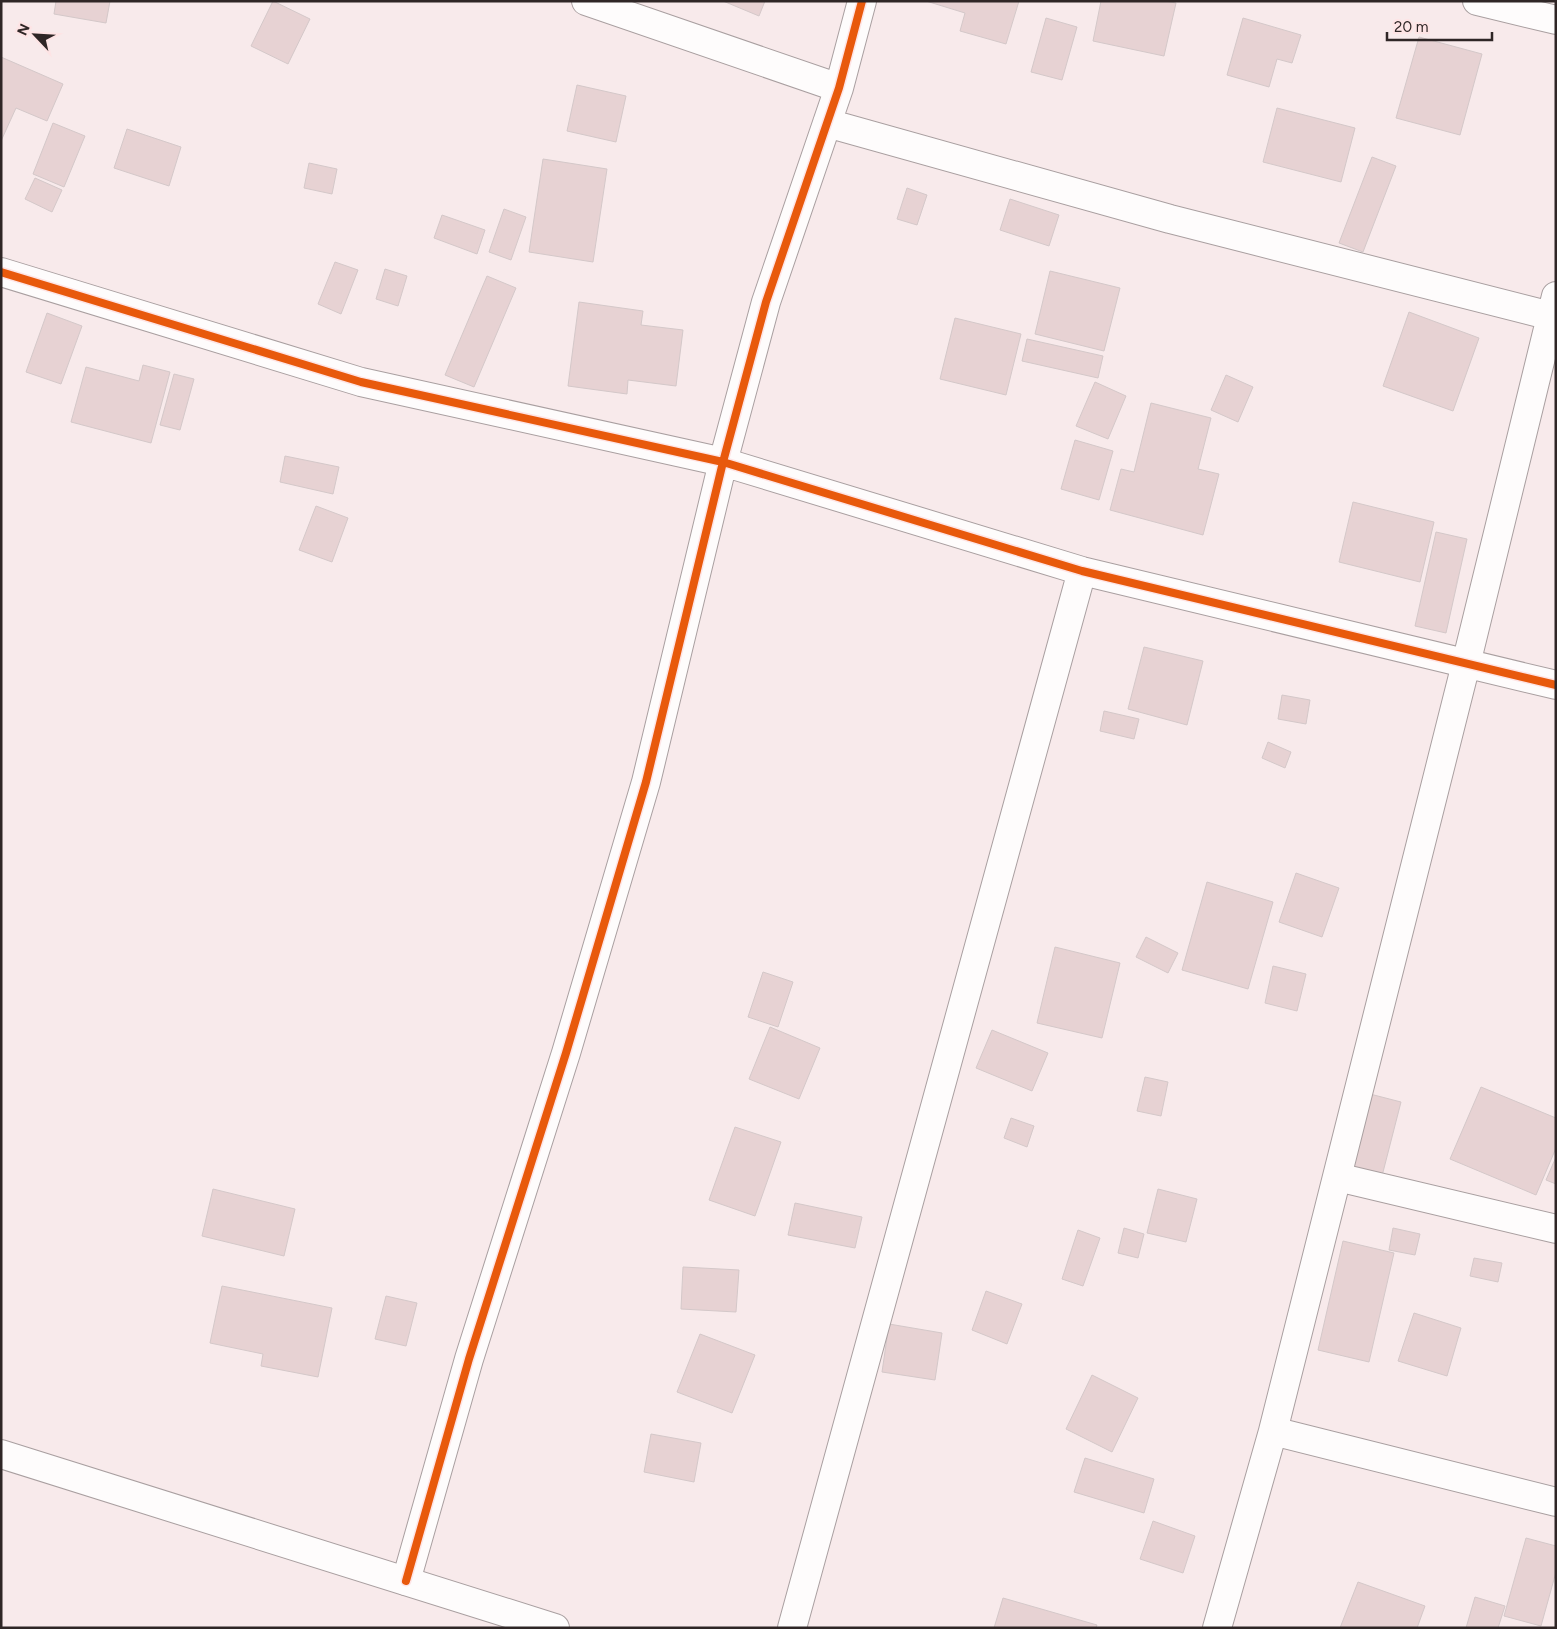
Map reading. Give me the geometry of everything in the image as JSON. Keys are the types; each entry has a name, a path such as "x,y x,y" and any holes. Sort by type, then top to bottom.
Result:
{"street":[{"path":"586,1 839,88"},
{"path":"406,1581 469,1360 568,1044 646,782 723,462 766,302 839,88 862,1"},
{"path":"1477,1 1556,20"},
{"path":"827,123 1170,219 1553,306 1466,664 1273,1431 1217,1628"},
{"path":"1,272 360,382 723,462 1082,571 1556,685"},
{"path":"792,1628 1082,571"},
{"path":"1337,1177 1556,1229"},
{"path":"1273,1431 1556,1502"},
{"path":"1,1454 555,1628"}],"building":[{"path":"56,1 110,1 106,23 54,14"},
{"path":"273,1 310,19 288,64 251,46"},
{"path":"723,1 765,1 759,16"},
{"path":"926,1 1019,1 1006,44 960,31 965,13"},
{"path":"1101,1 1165,1 1176,3 1164,56 1093,41"},
{"path":"1046,18 1077,27 1062,80 1031,72"},
{"path":"1243,18 1301,35 1292,63 1277,59 1269,87 1227,75"},
{"path":"1419,37 1482,54 1460,135 1396,118"},
{"path":"1,57 63,84 47,121 16,108 1,141"},
{"path":"577,85 626,96 616,142 567,131"},
{"path":"1277,108 1355,128 1341,182 1263,162"},
{"path":"53,123 85,136 64,187 33,174"},
{"path":"127,129 181,147 169,186 114,168"},
{"path":"1372,157 1396,166 1363,252 1339,243"},
{"path":"543,159 607,169 593,262 529,252"},
{"path":"309,163 337,169 332,194 304,188"},
{"path":"35,178 62,190 52,212 25,199"},
{"path":"907,188 927,195 917,225 897,219"},
{"path":"1010,199 1059,215 1049,246 1000,230"},
{"path":"504,209 526,217 511,260 489,252"},
{"path":"442,215 485,230 477,254 434,238"},
{"path":"335,262 358,270 341,314 318,304"},
{"path":"385,269 407,276 398,306 376,299"},
{"path":"1050,271 1120,288 1104,351 1035,334"},
{"path":"487,276 516,288 474,387 445,375"},
{"path":"579,302 643,311 641,325 683,330 676,386 628,380 627,394 568,386"},
{"path":"1409,312 1479,338 1453,411 1383,386"},
{"path":"47,313 82,326 61,384 26,372"},
{"path":"955,318 1021,334 1006,395 940,379"},
{"path":"1027,339 1103,356 1098,378 1022,361"},
{"path":"143,365 170,372 151,443 71,422 86,367 139,381"},
{"path":"174,374 194,379 180,430 160,425"},
{"path":"1226,375 1253,387 1238,422 1211,410"},
{"path":"1095,382 1126,396 1108,439 1076,426"},
{"path":"1151,403 1211,418 1198,469 1219,474 1203,535 1110,510 1121,469 1134,472"},
{"path":"1075,440 1113,451 1099,500 1061,489"},
{"path":"285,456 339,467 333,494 280,482"},
{"path":"1353,502 1434,522 1420,582 1339,562"},
{"path":"316,506 348,518 332,562 299,550"},
{"path":"1436,532 1467,539 1446,633 1415,626"},
{"path":"1144,647 1203,661 1187,725 1128,709"},
{"path":"1282,695 1310,700 1306,724 1278,719"},
{"path":"1104,711 1139,719 1134,739 1100,731"},
{"path":"1268,742 1291,752 1285,768 1262,758"},
{"path":"1296,873 1339,888 1322,937 1279,922"},
{"path":"1207,882 1273,902 1248,989 1182,970"},
{"path":"1146,937 1178,953 1168,973 1136,957"},
{"path":"1055,947 1120,963 1102,1038 1037,1023"},
{"path":"1273,966 1306,974 1297,1011 1265,1003"},
{"path":"763,972 793,982 778,1027 748,1017"},
{"path":"770,1027 820,1048 799,1099 749,1079"},
{"path":"992,1030 1048,1053 1032,1091 976,1068"},
{"path":"1145,1077 1168,1082 1161,1116 1137,1111"},
{"path":"1481,1087 1556,1118 1556,1148 1536,1195 1450,1159"},
{"path":"1370,1094 1401,1102 1382,1176 1351,1168"},
{"path":"1011,1118 1034,1126 1027,1147 1004,1138"},
{"path":"735,1127 781,1142 755,1216 709,1200"},
{"path":"1556,1157 1556,1184 1546,1180"},
{"path":"213,1189 295,1209 284,1256 202,1236"},
{"path":"1158,1189 1197,1199 1186,1242 1147,1233"},
{"path":"795,1203 862,1217 855,1248 788,1235"},
{"path":"1124,1228 1144,1234 1138,1258 1118,1253"},
{"path":"1393,1228 1420,1234 1415,1255 1389,1250"},
{"path":"1078,1230 1100,1238 1083,1286 1062,1279"},
{"path":"1343,1241 1394,1253 1369,1362 1318,1350"},
{"path":"1474,1258 1502,1263 1498,1282 1470,1276"},
{"path":"683,1267 739,1270 736,1312 681,1309"},
{"path":"222,1286 332,1308 318,1377 261,1366 263,1354 210,1343"},
{"path":"986,1291 1022,1304 1007,1344 972,1330"},
{"path":"386,1296 417,1303 406,1346 375,1339"},
{"path":"1414,1313 1461,1328 1447,1376 1398,1361"},
{"path":"889,1324 942,1333 935,1380 882,1372"},
{"path":"700,1334 755,1355 732,1413 677,1392"},
{"path":"1092,1375 1138,1398 1112,1452 1066,1429"},
{"path":"651,1434 701,1443 694,1482 644,1472"},
{"path":"1085,1458 1154,1479 1144,1513 1074,1492"},
{"path":"1153,1521 1195,1536 1183,1573 1140,1559"},
{"path":"1526,1538 1556,1546 1556,1572 1541,1626 1504,1616"},
{"path":"1358,1582 1425,1606 1417,1628 1340,1628"},
{"path":"1475,1597 1505,1606 1498,1628 1466,1628"},
{"path":"1003,1598 1097,1625 1096,1628 994,1628"}],"cycle path":[{"path":"406,1581 469,1359 566,1053 646,782 723,462 766,302 839,88 862,1"},
{"path":"1,272 361,382 723,462 1082,571 1556,685"}]}
